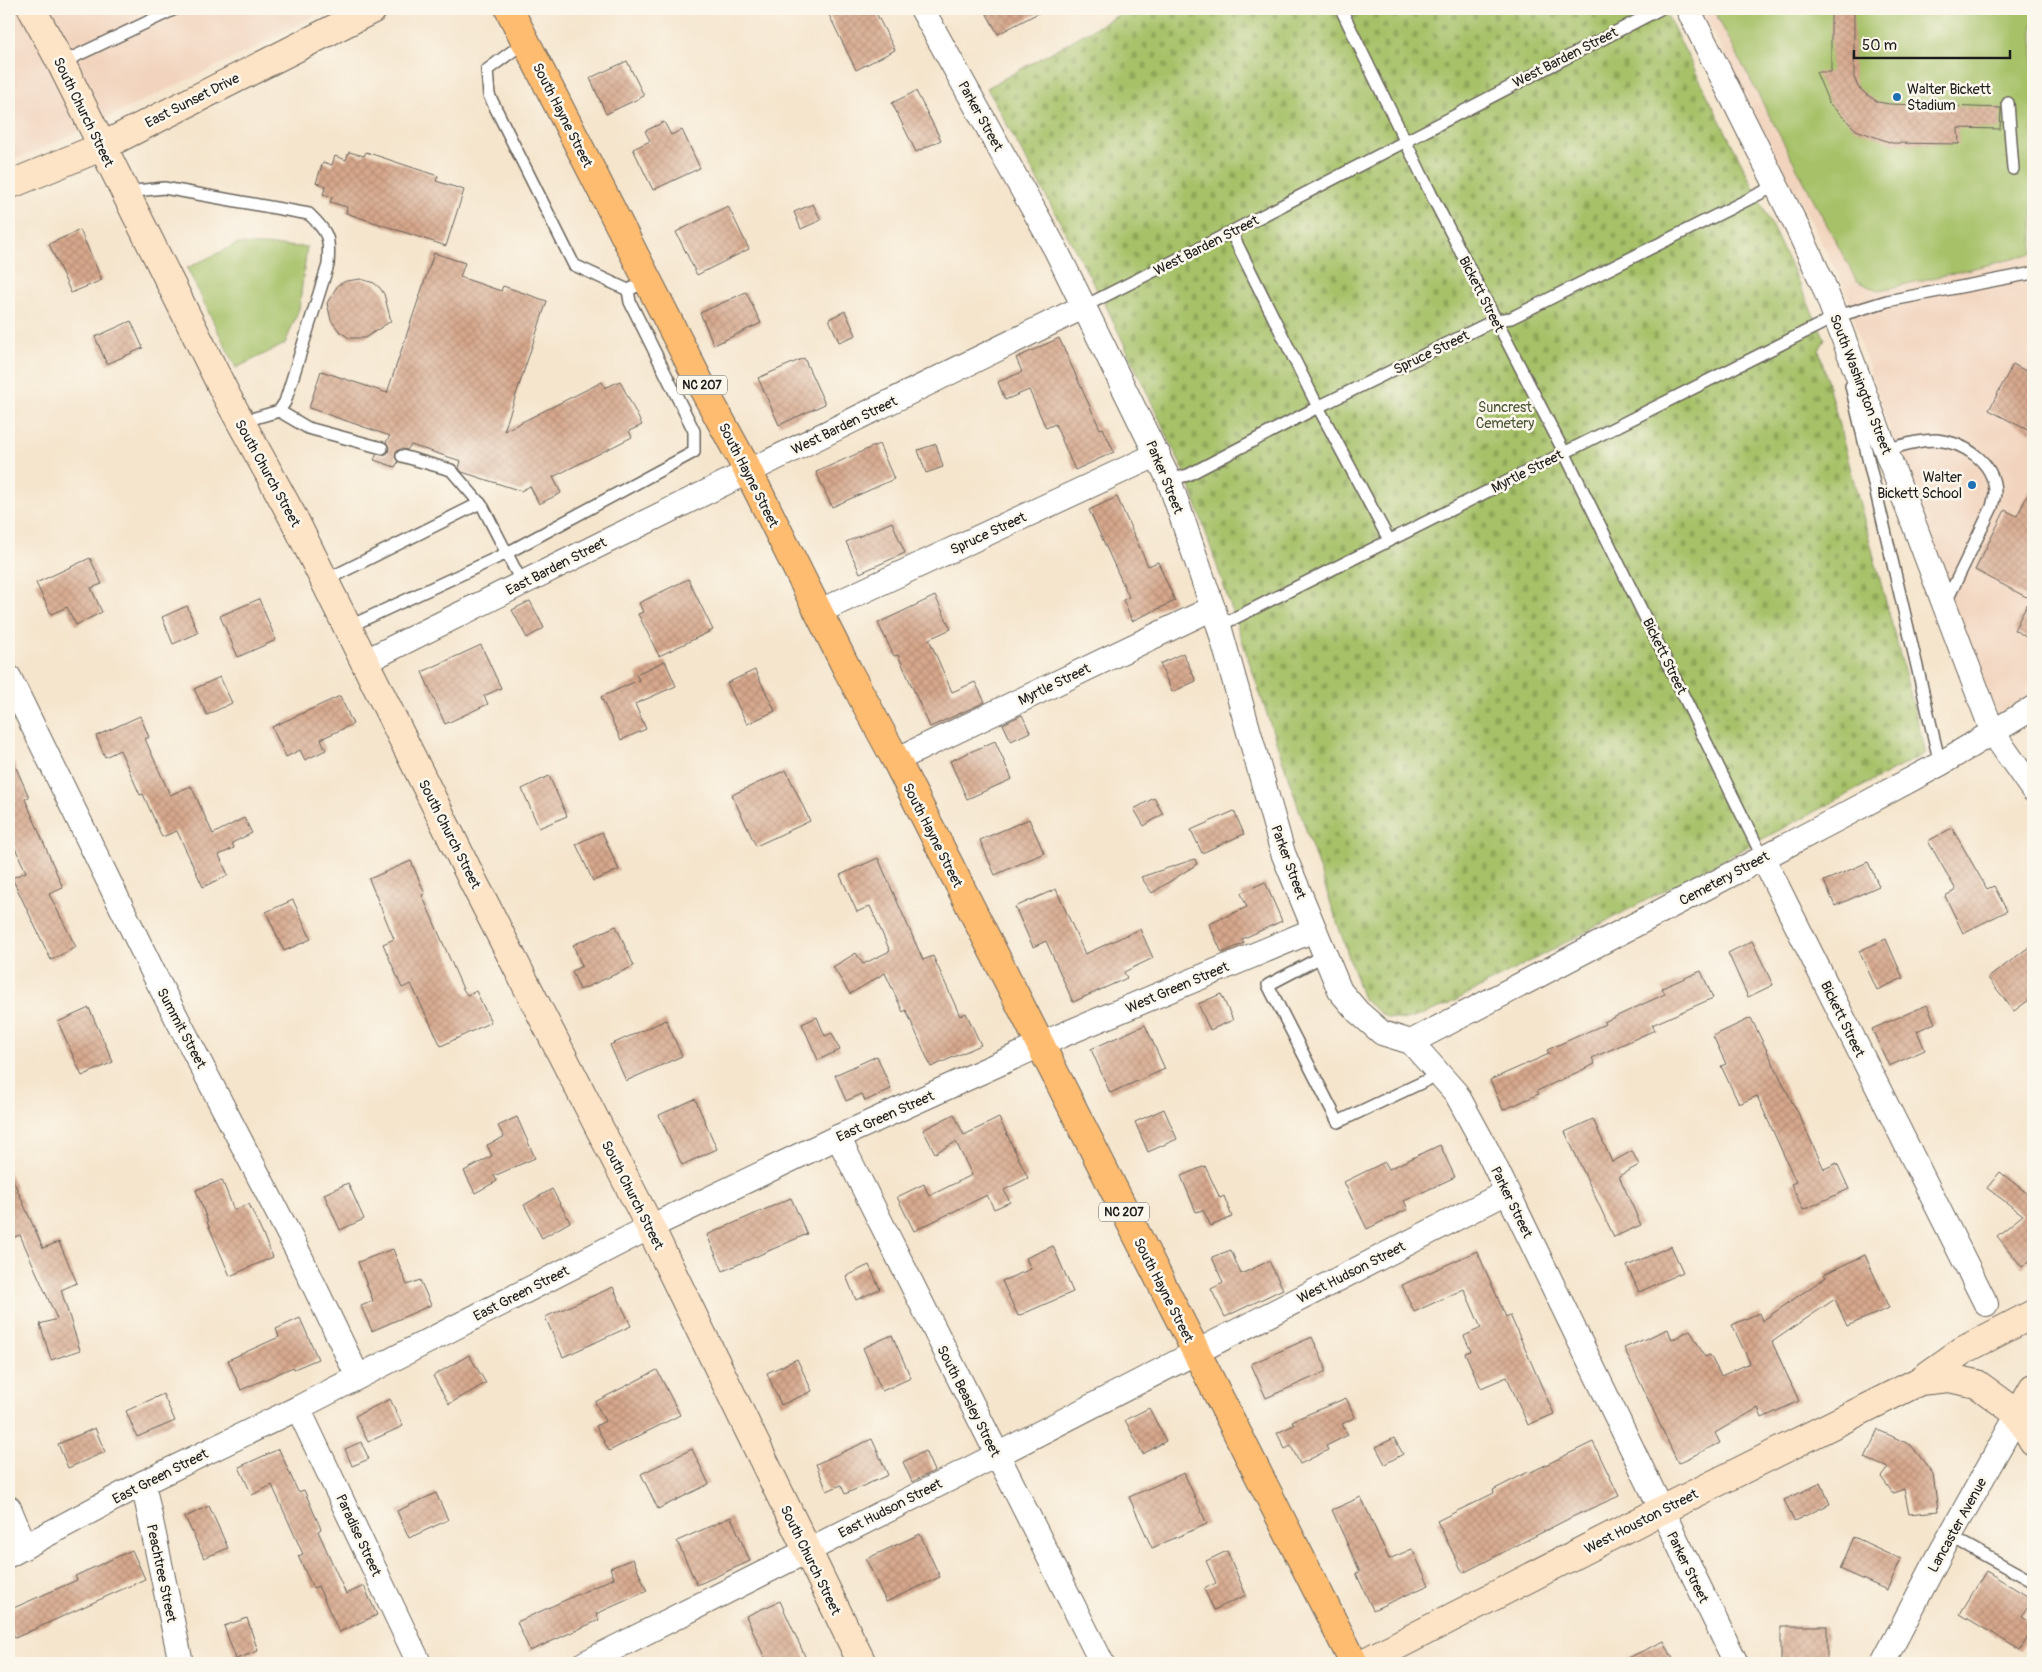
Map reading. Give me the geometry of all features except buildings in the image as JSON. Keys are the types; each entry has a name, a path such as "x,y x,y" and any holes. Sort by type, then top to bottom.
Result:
{"main road":[{"name":"South Hayne Street","path":"509,9 526,41 638,285 748,471 818,612 896,760 1354,1663"}],"street":[{"name":"East Sunset Drive","path":"9,185 101,146 373,9"},
{"name":"Parker Street","path":"922,9 1056,250 1158,454 1169,480 1216,617 1283,853 1340,991 1358,1012 1382,1033 1411,1042 1456,1093 1508,1192 1660,1511 1736,1663"},
{"name":"South Washington Street","path":"1688,9 1802,237 1823,284 1993,733 2033,790"},
{"name":"South Church Street","path":"35,10 124,192 241,422 295,521 364,662 650,1227 862,1663"},
{"name":"West Barden Street","path":"748,471 1083,307"},
{"name":"Spruce Street","path":"818,612 1158,454"},
{"name":"East Barden Street","path":"364,662 748,471"},
{"name":"Myrtle Street","path":"896,760 1216,617"},
{"name":"Summit Street","path":"9,677 155,976 298,1252 358,1377"},
{"name":"Cemetery Street","path":"1411,1042 1940,764 2033,708"},
{"name":"Bickett Street","path":"1763,858 1986,1304"},
{"name":"West Green Street","path":"1040,1045 1314,930"},
{"name":"East Green Street","path":"17,1551 143,1483 298,1408 650,1227 838,1137 1040,1045"},
{"name":"South Beasley Street","path":"838,1137 1102,1663"},
{"name":"West Hudson Street","path":"1195,1352 1508,1192"},
{"name":"West Houston Street","path":"1364,1663 1660,1511 1920,1381 1962,1351 2033,1314"},
{"name":"East Hudson Street","path":"585,1663 997,1455 1195,1352"},
{"name":"West Houston Street","path":"1920,1381 1949,1378 1977,1384 2018,1414"},
{"name":"Lancaster Avenue","path":"1883,1663 1950,1536 2033,1388"},
{"name":"Paradise Street","path":"298,1408 419,1663"},
{"path":"2018,1414 2033,1441"},
{"name":"Peachtree Street","path":"143,1483 181,1663"},
{"path":"9,1508 17,1551"}],"lane":[{"path":"61,63 175,9"},
{"name":"Bickett Street","path":"1341,9 1405,141 1564,452 1763,858"},
{"name":"West Barden Street","path":"1083,307 1660,9"},
{"path":"347,627 507,553 694,452 694,431 630,302 638,285 574,265 490,95 487,70 526,41"},
{"path":"2008,103 2013,169"},
{"name":"Spruce Street","path":"1169,480 1188,475 1318,407 1496,320 1511,318 1775,186"},
{"path":"124,192 164,188 309,214 323,228 329,244 328,265 285,402 279,411 241,422"},
{"path":"1231,232 1318,407 1388,540"},
{"name":"Myrtle Street","path":"1216,617 1388,540 1835,317 1886,301 2033,273"},
{"path":"1835,317 1940,764"},
{"path":"279,411 308,428 382,448"},
{"path":"1886,450 1912,442 1936,440 1958,444 1973,452 1985,465 1992,478 1995,491 1992,507 1944,606"},
{"path":"402,456 451,470 480,503 522,583"},
{"path":"324,582 480,503"},
{"path":"1325,955 1268,985 1338,1122 1440,1074"},
{"path":"1950,1536 2033,1582"}],"shaded area":[{"path":"9,9 327,9 255,48 43,148 9,161"},
{"name":"Walter Bickett School","path":"1701,9 2033,9 2033,694 1998,715 1959,625 1861,345 1847,292"}],"green space":[{"name":"Suncrest Cemetery","path":"1129,9 1664,9 1748,176 1825,339 1819,350 1926,753 1445,1006 1408,1020 1387,1018 1363,999 1188,480 1108,310 987,88"},
{"name":"Walter Bickett Stadium","path":"1713,9 2033,9 2033,254 1877,291 1856,280"},
{"path":"237,244 307,247 299,309 285,344 236,368 187,268"}],"place":[{"name":"Walter Bickett Stadium","path":"1897,97"},
{"name":"Walter Bickett School","path":"1972,485"}]}
